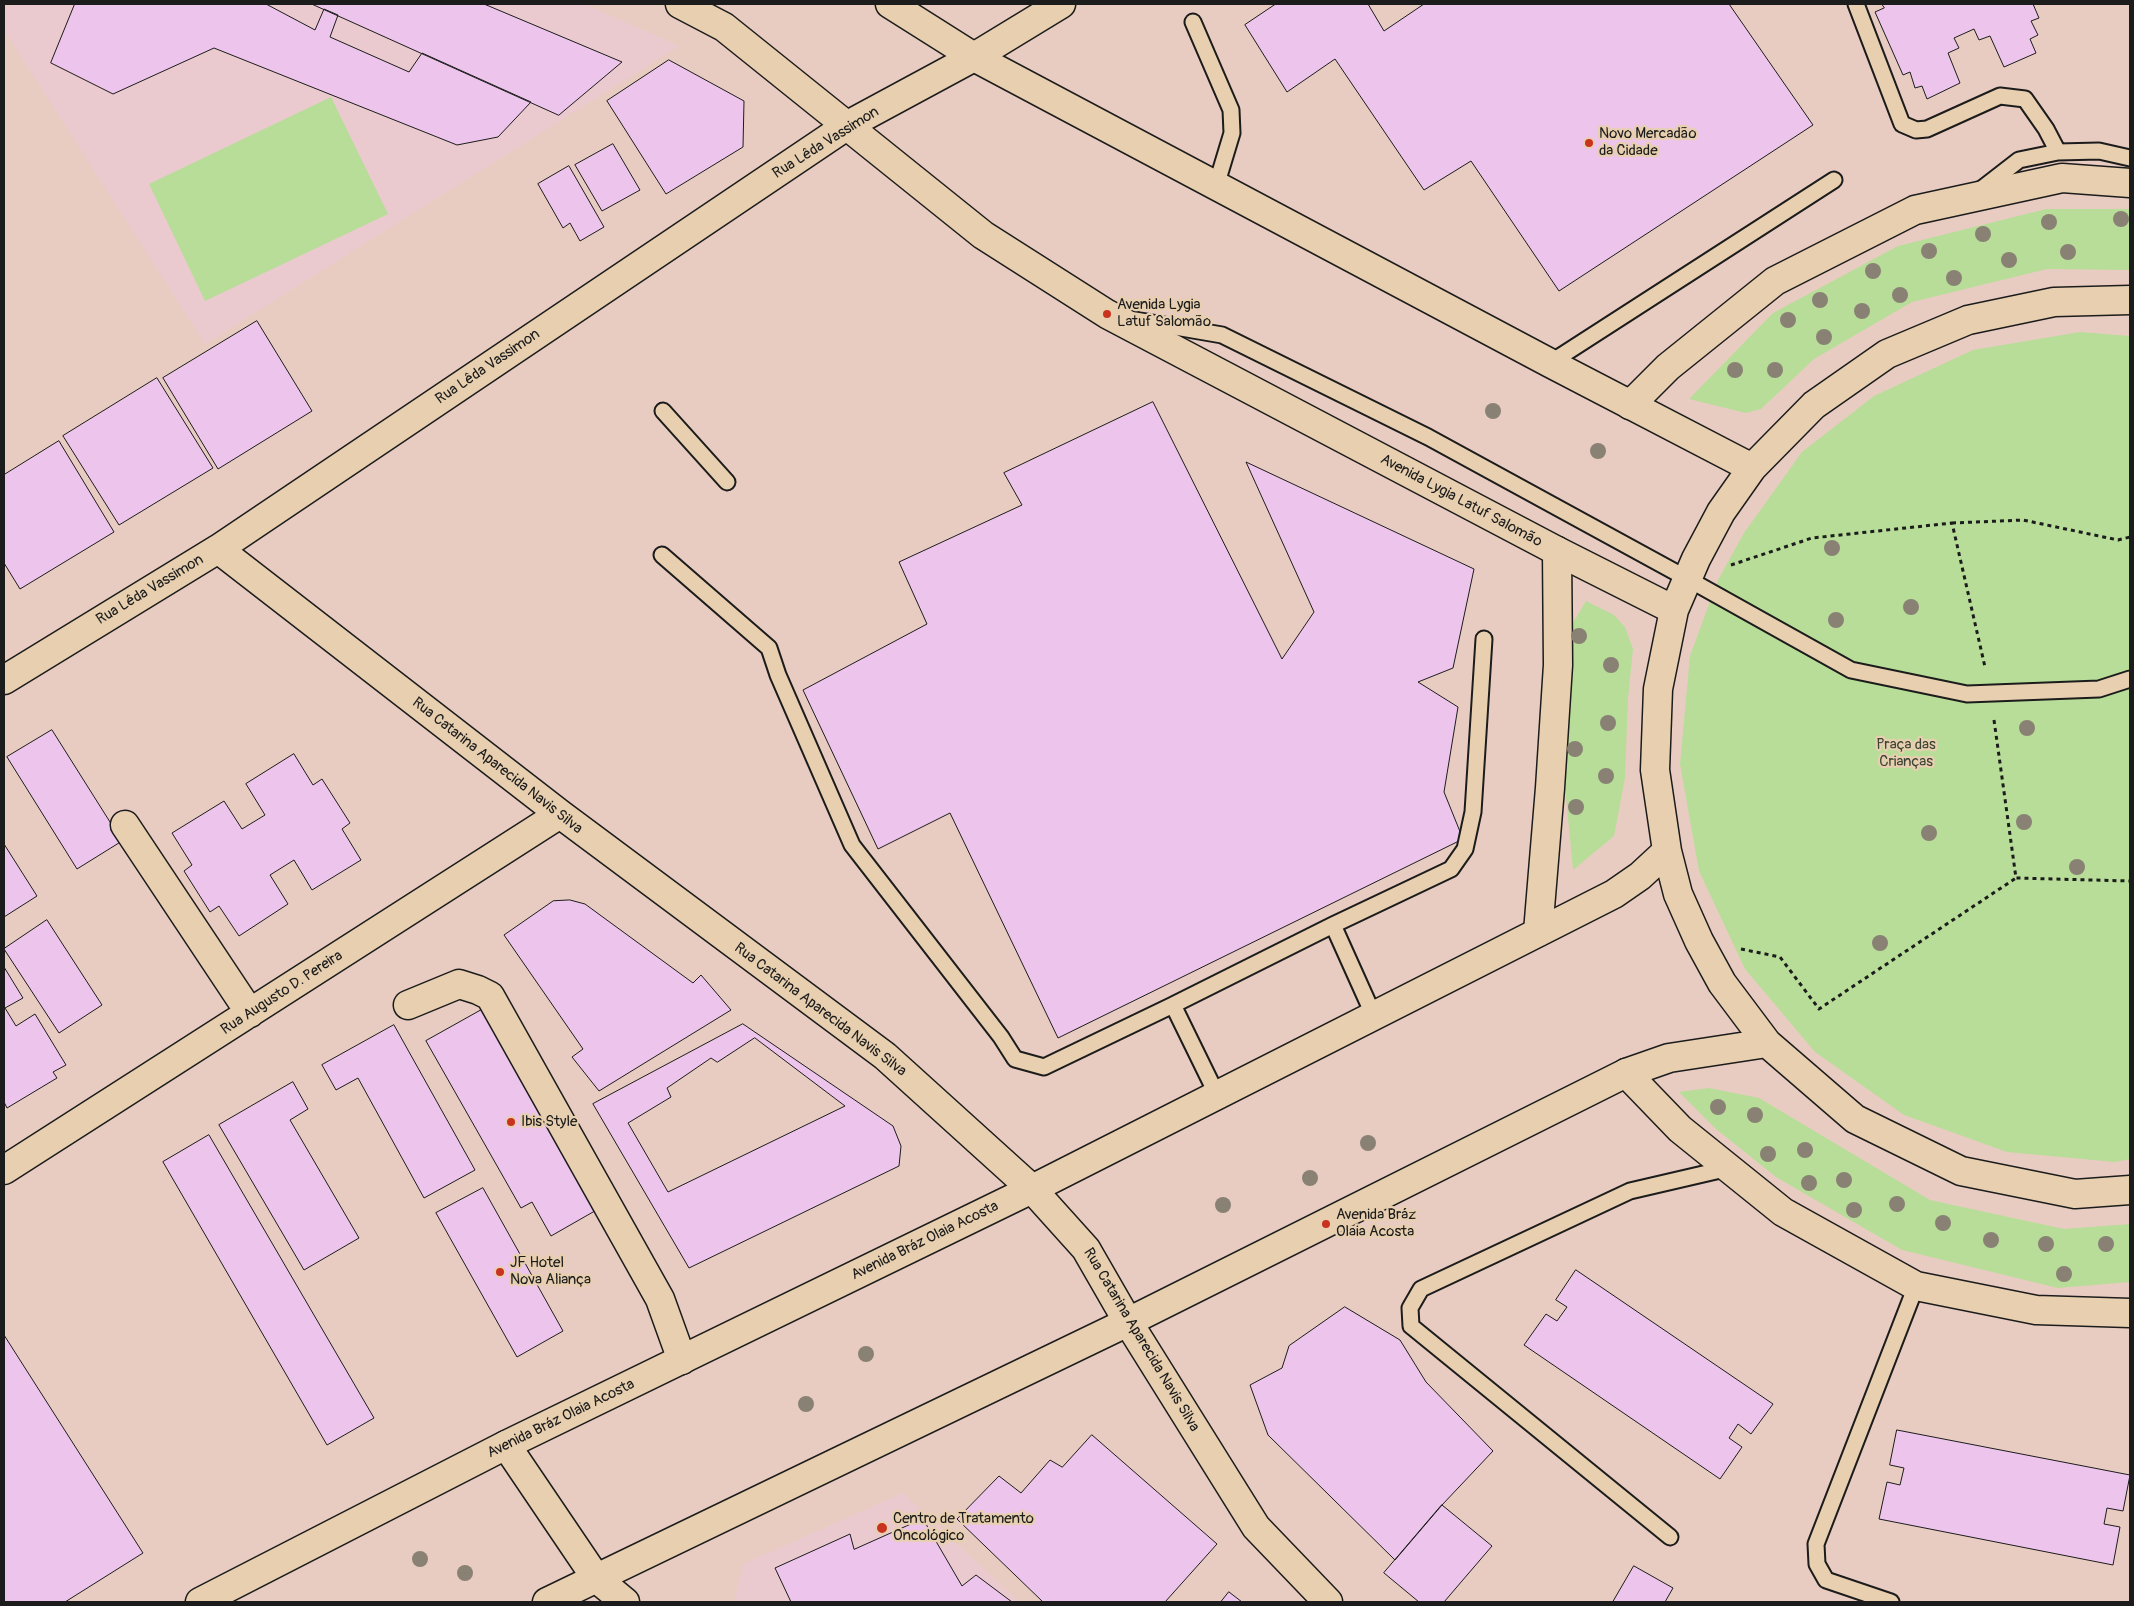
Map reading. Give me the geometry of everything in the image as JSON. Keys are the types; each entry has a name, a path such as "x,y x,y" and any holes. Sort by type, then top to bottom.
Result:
{"main road":[{"name":"Avenida Lygia Latuf Salomão","path":"680,4 724,27 983,235 1107,314 1557,551 1674,610"},
{"path":"890,4 974,57 1550,364 1752,468"},
{"name":"Rua Lêda Vassimon","path":"4,680 218,549 848,125 974,57 1061,4"},
{"path":"1630,405 1668,367 1775,281 1915,210 2062,178 2130,183"},
{"path":"2130,300 2054,302 1968,320 1887,354 1814,404 1752,468 1721,512 1696,559 1674,610 1658,689 1655,770 1667,851 1678,894 1699,941 1722,984 1767,1043 1855,1119 1961,1171 2075,1194 2130,1190"},
{"name":"Rua Catarina Aparecida Navis Silva","path":"218,549 560,814 885,1056 1032,1189 1086,1249 1128,1322 1256,1526 1328,1602"},
{"path":"1538,932 1558,664 1557,551"},
{"name":"Rua Augusto D. Pereira","path":"4,1170 560,814"},
{"path":"125,824 250,1013"},
{"name":"Avenida Bráz Olaia Acosta","path":"200,1602 506,1445 1032,1189 1373,1014 1614,894 1640,876 1667,851"},
{"path":"408,1004 458,984 490,996 660,1300 682,1360"},
{"path":"547,1602 1128,1322 1626,1073 1669,1058 1767,1043"},
{"path":"1626,1073 1680,1128 1783,1212 1916,1286 2036,1310 2130,1313"},
{"path":"506,1445 596,1578 625,1602"}],"lane":[{"path":"1856,4 1902,124 1916,130 1927,129 2000,96 2025,99 2046,129 2058,152"},
{"path":"1193,22 1231,110 1232,134 1216,186"},
{"path":"1971,198 2019,160 2058,152 2099,151 2130,158"},
{"path":"1550,364 1834,180"},
{"path":"1107,314 1222,336 1428,438 1688,578 1851,670 1967,694 2099,690 2130,679"},
{"path":"663,412 727,482"},
{"path":"662,555 768,648 852,845 1001,1037 1015,1059 1044,1067 1451,869 1465,849 1473,812 1484,639"},
{"path":"1333,925 1373,1014"},
{"path":"1173,1005 1217,1095"},
{"path":"1670,1537 1411,1326 1410,1308 1421,1289 1630,1191 1728,1168"},
{"path":"1891,1602 1826,1580 1818,1564 1816,1544 1916,1286"}],"path":[{"path":"1952,523 2022,520 2118,540 2130,537"},
{"path":"1699,941 1780,957 1819,1009 2016,878"}],"shaded area":[{"path":"9,4 585,4 679,46 205,344 4,30 4,16"},
{"name":"Centro de Tratamento Oncológico","path":"903,1493 1019,1602 734,1602 743,1564"}],"green space":[{"path":"331,97 388,214 205,301 149,184"},
{"path":"2046,209 2130,209 2130,270 2047,269 1912,302 1814,359 1761,409 1746,413 1689,399 1773,313 1898,246"},
{"name":"Praça das Crianças","path":"2080,332 2130,336 2130,1159 2115,1162 2007,1152 1904,1115 1815,1052 1745,969 1699,871 1680,764 1690,656 1718,580 1744,533 1802,452 1874,396 1973,350"},
{"path":"1586,601 1614,615 1625,627 1633,649 1628,698 1625,778 1614,836 1573,870 1564,776 1570,628"},
{"path":"1709,1088 1759,1098 1930,1200 2064,1229 2130,1224 2130,1282 2058,1288 1902,1250 1776,1177 1716,1129 1679,1092"}],"building":[{"path":"75,4 266,4 315,30 324,9 338,15 330,37 409,72 422,53 531,102 498,137 457,145 214,48 113,94 51,63"},
{"path":"312,4 484,4 622,62 559,115"},
{"name":"Novo Mercadão da Cidade","path":"1276,4 1368,4 1384,31 1424,4 1729,4 1813,125 1559,291 1471,161 1424,190 1335,59 1287,92 1245,25"},
{"path":"1882,4 2033,4 2039,18 2031,21 2038,35 2030,39 2036,53 2004,67 1990,36 1979,40 1974,29 1954,38 1959,48 1948,53 1960,83 1927,99 1922,86 1915,88 1910,72 1903,75 1875,12 1884,8"},
{"path":"669,60 744,101 743,147 666,194 607,101"},
{"path":"613,144 640,190 602,211 575,165"},
{"path":"569,166 604,227 580,241 570,223 563,228 538,184"},
{"path":"257,321 312,411 218,469 163,378"},
{"path":"157,378 213,468 119,525 63,436"},
{"path":"1153,402 1282,659 1314,612 1246,462 1474,569 1453,668 1418,682 1458,707 1444,792 1463,839 1058,1038 950,813 878,849 803,690 927,624 899,562 1022,505 1004,473"},
{"path":"59,441 114,532 20,589 4,563 4,475"},
{"path":"52,730 122,841 77,869 7,757"},
{"path":"294,754 313,785 322,779 350,823 342,829 361,860 312,890 294,860 270,875 288,904 239,936 219,906 210,912 184,871 192,865 172,833 224,801 242,829 265,815 246,784"},
{"path":"4,844 37,896 4,917"},
{"path":"570,900 585,904 693,983 701,975 731,1010 599,1091 572,1057 583,1049 504,935 553,901"},
{"path":"47,920 102,1005 59,1033 4,949"},
{"path":"4,967 23,998 5,1008 16,1026 35,1014 66,1065 53,1072 57,1078 7,1108 4,1102"},
{"name":"Ibis Style","path":"485,1008 600,1208 551,1236 532,1202 521,1208 426,1041"},
{"path":"743,1024 893,1126 901,1146 899,1166 689,1268 593,1104"},
{"path":"394,1025 475,1170 424,1198 358,1078 336,1090 322,1065"},
{"path":"755,1038 845,1106 668,1192 628,1123 671,1097 667,1088 711,1058 717,1062"},
{"path":"293,1082 308,1109 290,1120 359,1238 304,1270 219,1125"},
{"path":"209,1135 374,1418 327,1445 163,1162"},
{"name":"JF Hotel Nova Aliança","path":"483,1188 563,1331 517,1357 436,1213"},
{"path":"1576,1270 1773,1404 1751,1434 1738,1424 1729,1438 1742,1447 1720,1479 1524,1345 1546,1314 1557,1321 1567,1307 1556,1300"},
{"path":"1345,1307 1400,1340 1426,1382 1493,1451 1442,1505 1395,1560 1268,1435 1250,1385 1282,1368 1289,1346"},
{"path":"4,1335 143,1553 65,1602 4,1602"},
{"path":"1897,1430 2130,1475 2123,1511 2107,1508 2104,1524 2120,1527 2113,1565 1879,1519 1887,1482 1900,1485 1904,1468 1890,1465"},
{"path":"1092,1435 1217,1544 1165,1602 1043,1602 957,1519 999,1476 1021,1493 1050,1460 1062,1467"},
{"path":"1442,1505 1492,1546 1444,1602 1419,1602 1384,1573"},
{"name":"Centro de Tratamento Oncológico","path":"923,1519 962,1586 976,1575 1012,1602 791,1602 775,1568 850,1534 854,1549"},
{"path":"1634,1566 1673,1588 1665,1602 1613,1602"},
{"path":"1229,1592 1242,1602 1221,1602"}],"place":[{"name":"Novo Mercadão da Cidade","path":"1589,143"},
{"name":"Avenida Lygia Latuf Salomão","path":"1107,314"},
{"name":"Ibis Style","path":"511,1122"},
{"name":"Avenida Bráz Olaia Acosta","path":"1326,1224"},
{"name":"JF Hotel Nova Aliança","path":"500,1272"},
{"name":"Centro de Tratamento Oncológico","path":"882,1528"}]}
